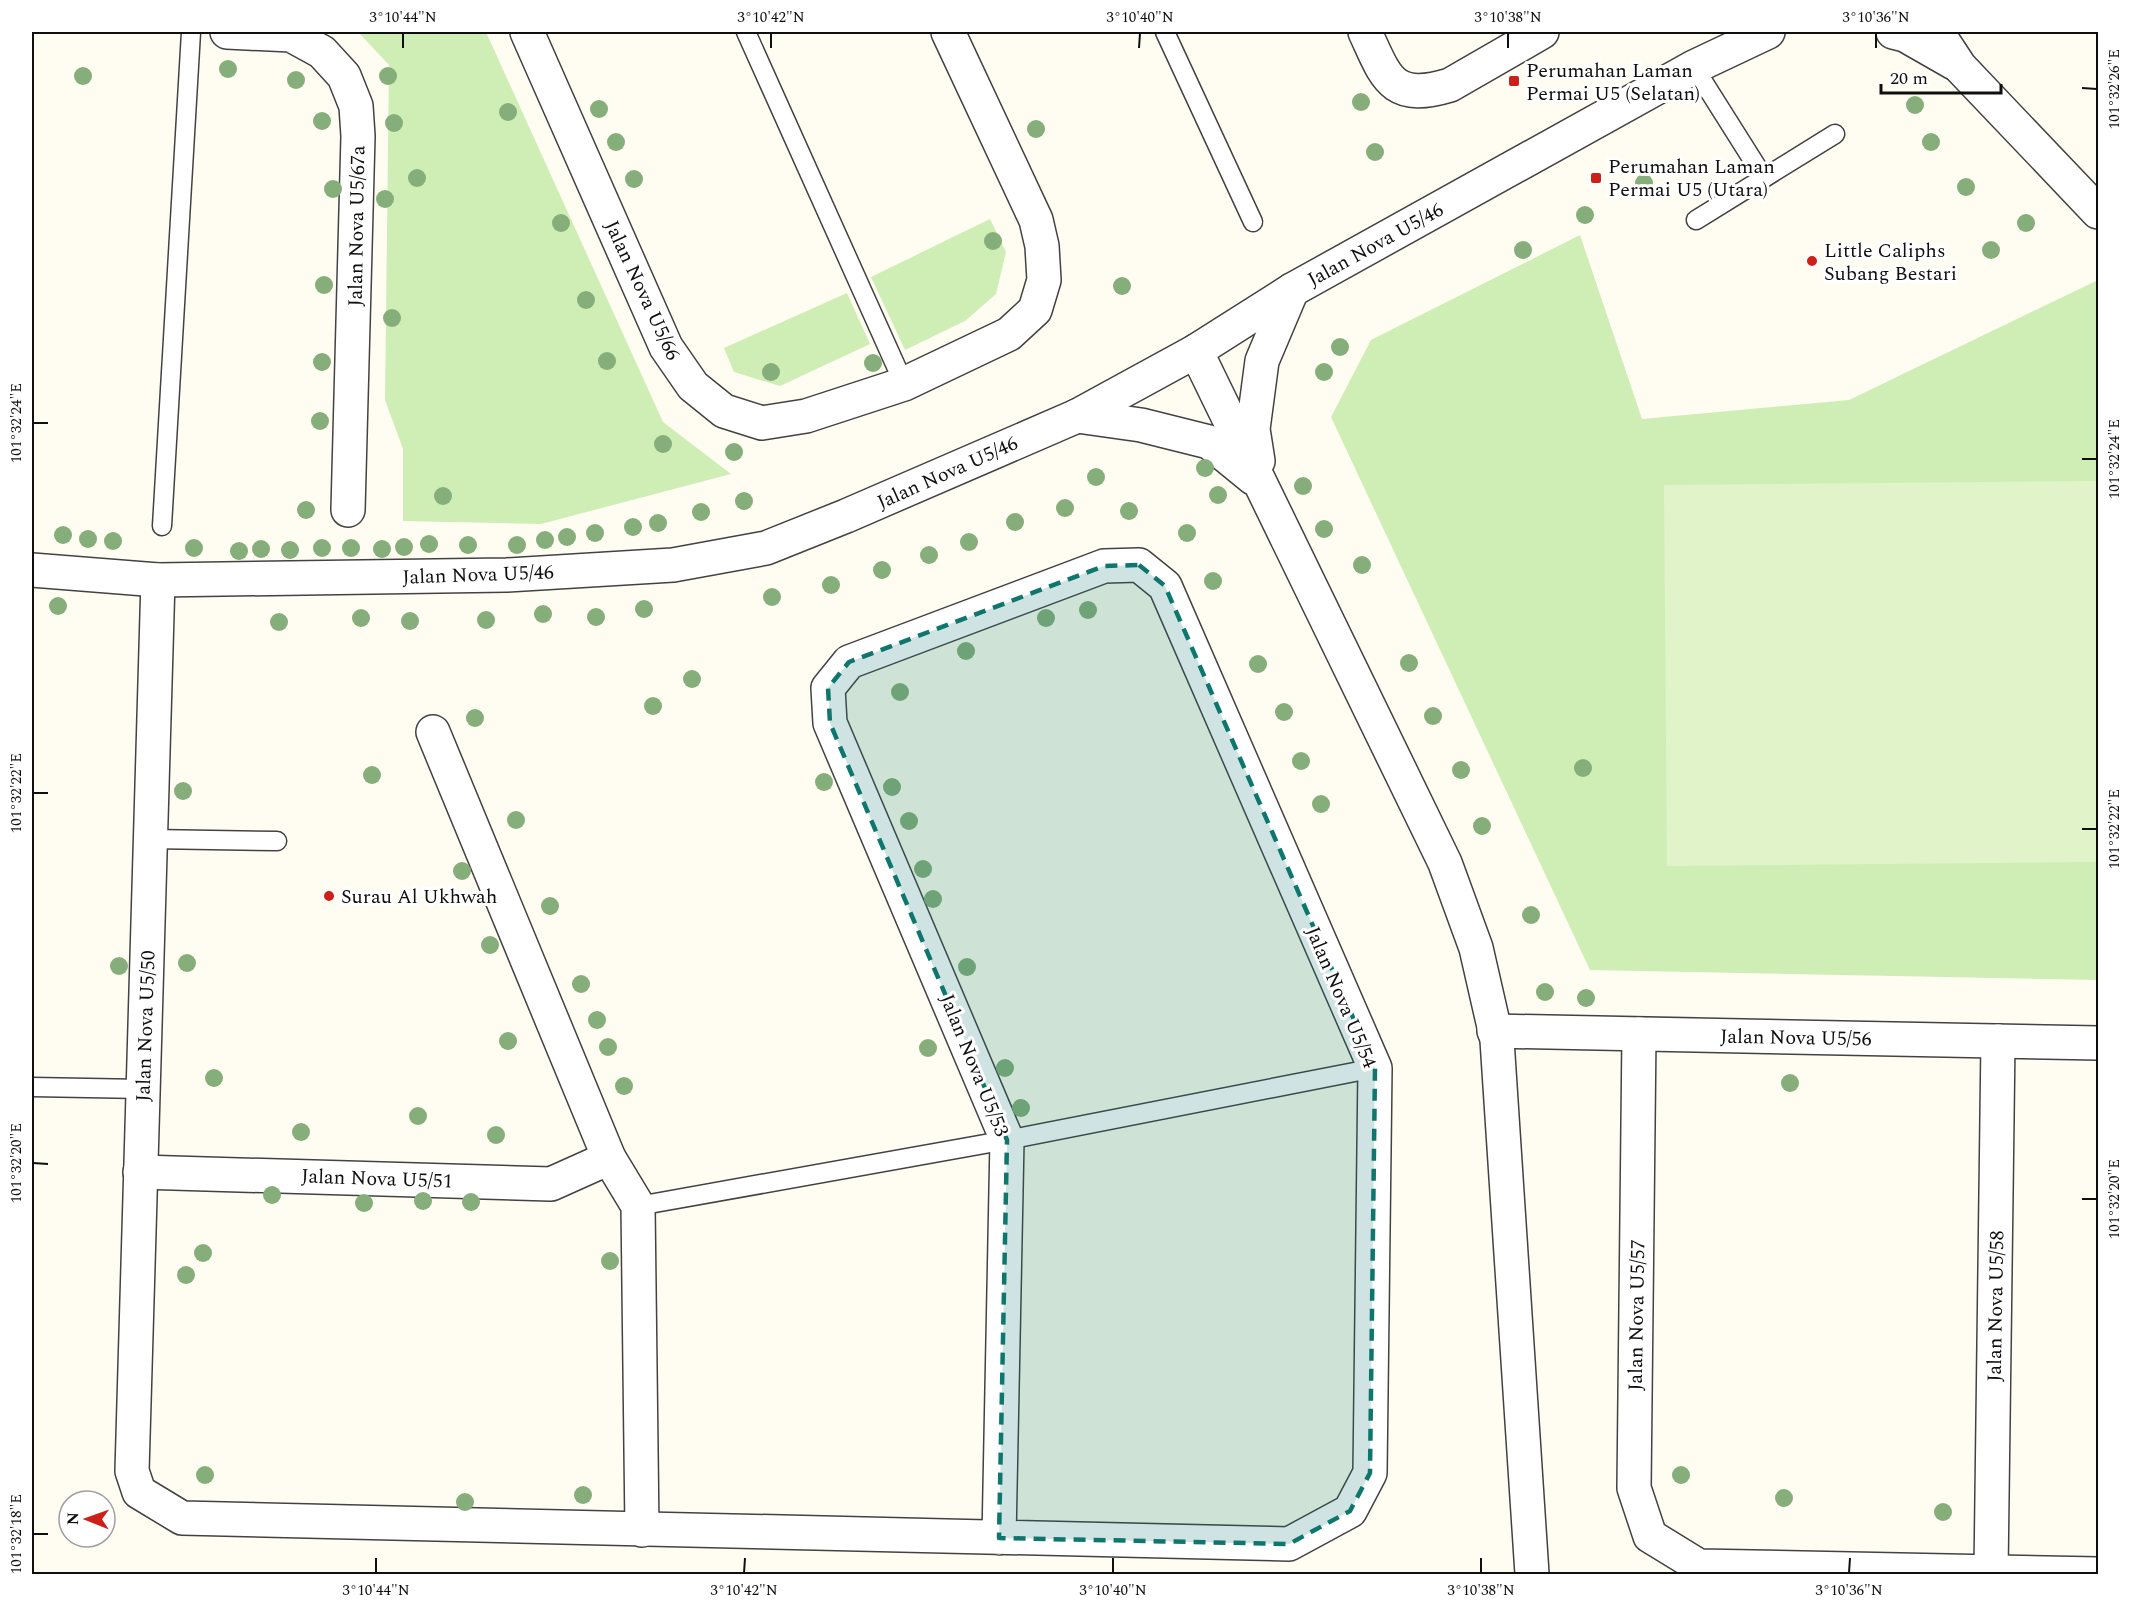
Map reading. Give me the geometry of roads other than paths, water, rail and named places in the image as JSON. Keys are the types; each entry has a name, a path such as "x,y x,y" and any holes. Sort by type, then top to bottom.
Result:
{"street":[{"name":"Jalan Nova U5/67a","path":"227,32 291,35 322,52 344,76 356,106 358,136 348,510"},
{"name":"Jalan Nova U5/66","path":"527,32 666,347 693,386 724,411 762,423 806,416 904,384 1009,334 1035,310 1044,280 1042,246 1036,220 948,32"},
{"path":"1365,32 1386,76 1398,87 1414,91 1434,90 1450,85 1542,32"},
{"name":"Jalan Nova U5/46","path":"32,570 158,580 507,575 673,565 766,548 1077,416 1196,351 1292,290 1694,67 1768,32"},
{"path":"1893,32 1905,35 1960,67"},
{"path":"1937,32 1960,67 2098,212"},
{"path":"1960,67 1962,32"},
{"path":"1262,485 1253,429 1262,361 1292,290"},
{"path":"1196,351 1445,863 1476,948 1497,1040 1532,1575"},
{"path":"1077,416 1141,425 1209,442 1262,485"},
{"name":"Jalan Nova U5/53","path":"999,1538 1007,1140 830,723 828,688 849,662 1104,566 1140,565 1165,586"},
{"name":"Jalan Nova U5/50","path":"158,580 132,1472 139,1492 182,1518 642,1530"},
{"name":"Jalan Nova U5/54","path":"999,1538 1289,1544 1350,1511 1370,1473 1375,1068 1165,586"},
{"path":"433,732 609,1158 638,1206 642,1530 999,1538"},
{"name":"Jalan Nova U5/56","path":"1494,1031 2098,1043"},
{"name":"Jalan Nova U5/57","path":"1638,1034 1634,1488 1650,1536 1699,1566 1991,1572"},
{"name":"Jalan Nova U5/58","path":"1991,1572 1998,1041"},
{"name":"Jalan Nova U5/51","path":"140,1172 550,1184 609,1158"},
{"path":"1991,1572 2098,1574"}],"lane":[{"path":"162,526 191,32"},
{"path":"746,32 904,384"},
{"path":"1165,32 1253,222"},
{"path":"1694,67 1764,178"},
{"path":"1696,220 1835,134"},
{"path":"151,839 277,841"},
{"path":"638,1206 1007,1140 1375,1068"},
{"path":"32,1087 143,1089"}],"place":[{"name":"Perumahan Laman Permai U5 (Selatan)","path":"1514,81"},
{"name":"Perumahan Laman Permai U5 (Utara)","path":"1596,178"},
{"name":"Little Caliphs Subang Bestari","path":"1812,261"},
{"name":"Surau Al Ukhwah","path":"329,896"}]}
